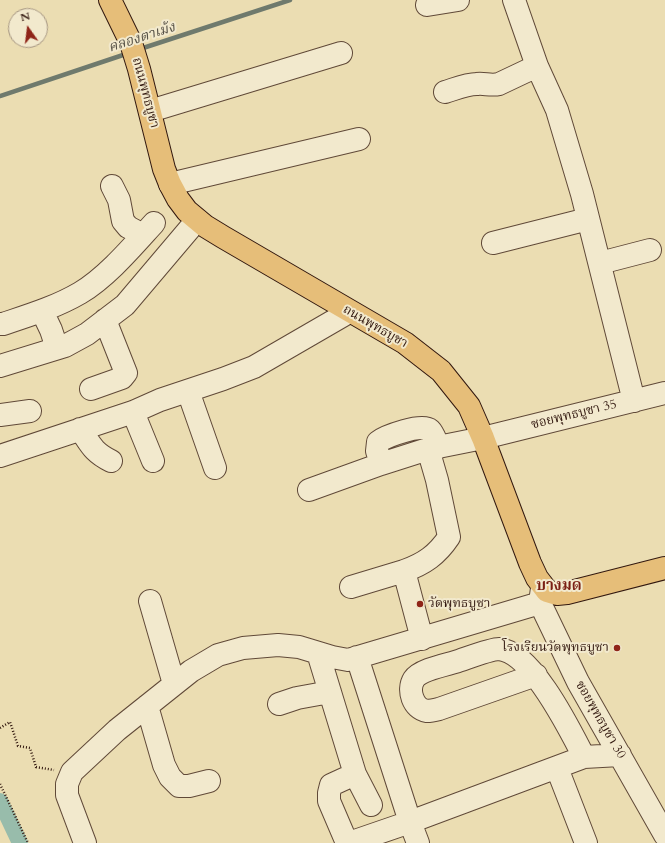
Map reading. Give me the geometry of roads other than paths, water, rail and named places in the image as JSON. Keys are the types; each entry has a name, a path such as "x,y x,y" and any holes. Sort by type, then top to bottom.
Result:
{"main road":[{"name":"ถนนพุทธบูชา","path":"110,0 131,43 164,169 178,199 187,212 223,237 349,312 405,343 442,371 469,406 483,438 541,595"},
{"path":"541,595 547,591 557,594 567,593 665,568"}],"street":[{"path":"427,5 458,0"},
{"path":"514,0 537,66 557,110 600,263 634,401"},
{"path":"150,111 340,53"},
{"path":"445,92 474,84 499,84 537,66"},
{"path":"170,184 359,139"},
{"path":"0,324 56,306 82,292 111,269 149,229 128,227 123,221 119,200 112,186"},
{"path":"493,243 588,219"},
{"path":"0,366 65,346 87,334 125,305 197,220"},
{"path":"600,263 650,250"},
{"path":"42,310 57,348"},
{"path":"0,456 133,412 160,400 254,367 349,312"},
{"path":"91,389 122,378 126,373 105,320"},
{"path":"188,391 215,468"},
{"name":"ซอยพุทธบูชา 35","path":"309,490 381,464 433,448 483,438 665,393"},
{"path":"0,415 30,411"},
{"path":"133,412 153,461"},
{"path":"80,429 93,449 111,461"},
{"path":"351,587 420,565 429,560 449,537 437,480 433,448"},
{"path":"404,571 422,638"},
{"path":"85,843 67,795 67,784 72,772 117,730 202,663 218,655 243,648 278,645 299,647 348,660 422,638 541,595"},
{"name":"ซอยพุทธบูชา 30","path":"541,595 578,682 665,835"},
{"path":"150,601 174,684"},
{"path":"536,675 439,710 427,711 418,707 412,698 410,690 414,678 425,671 499,649 512,653 536,675 566,723 584,757"},
{"path":"318,653 355,774 371,805"},
{"path":"357,657 418,843"},
{"path":"279,704 297,698 330,692"},
{"path":"147,706 164,765 170,777 179,786 189,786 209,781"},
{"path":"355,774 332,785 329,793 329,801 348,843 410,822 584,757 620,755"},
{"path":"557,768 586,843"}],"waterway":[{"name":"คลองตาเม้ง","path":"140,49 290,0"},
{"name":"คลองตาเม้ง","path":"0,96 129,53"},
{"path":"0,801 20,843"}],"place":[{"name":"วัดพุทธบูชา","path":"420,604"},
{"name":"โรงเรียนวัดพุทธบูชา","path":"617,648"}],"district":[{"name":"บางมด","path":"559,587"}]}
